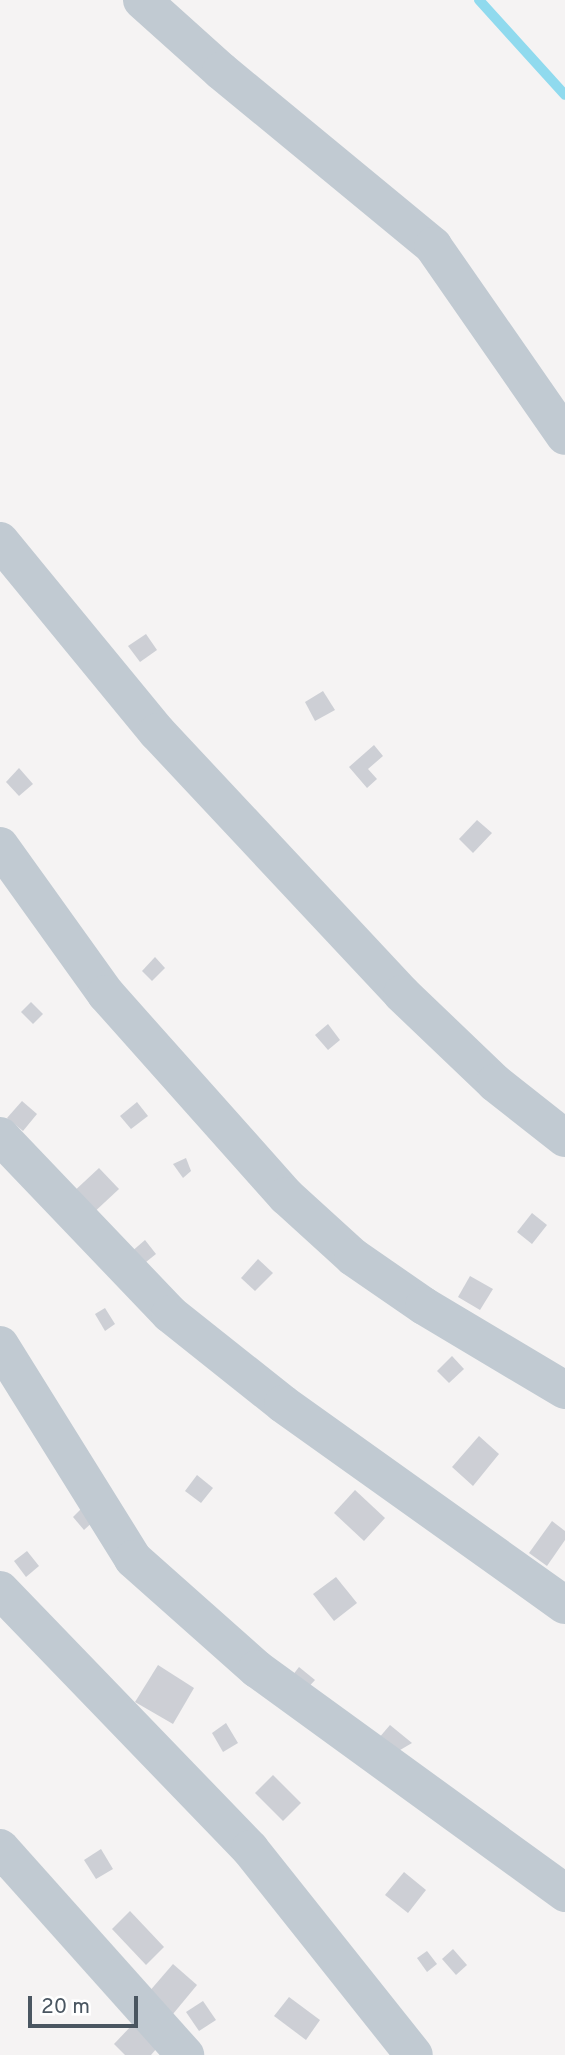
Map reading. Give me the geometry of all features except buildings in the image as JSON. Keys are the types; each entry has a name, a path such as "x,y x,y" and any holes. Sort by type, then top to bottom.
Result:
{"street":[{"path":"142,0 220,71 433,246 565,436"},
{"path":"0,541 158,732 402,994 495,1083 565,1138"},
{"path":"0,846 106,994 286,1196 363,1264 565,1390"},
{"path":"0,1136 170,1314 283,1404 565,1605"},
{"path":"0,1345 133,1559 268,1678 565,1893"},
{"path":"0,1590 250,1849 414,2055"},
{"path":"0,1848 185,2055"}],"waterway":[{"path":"479,0 565,95"}]}
